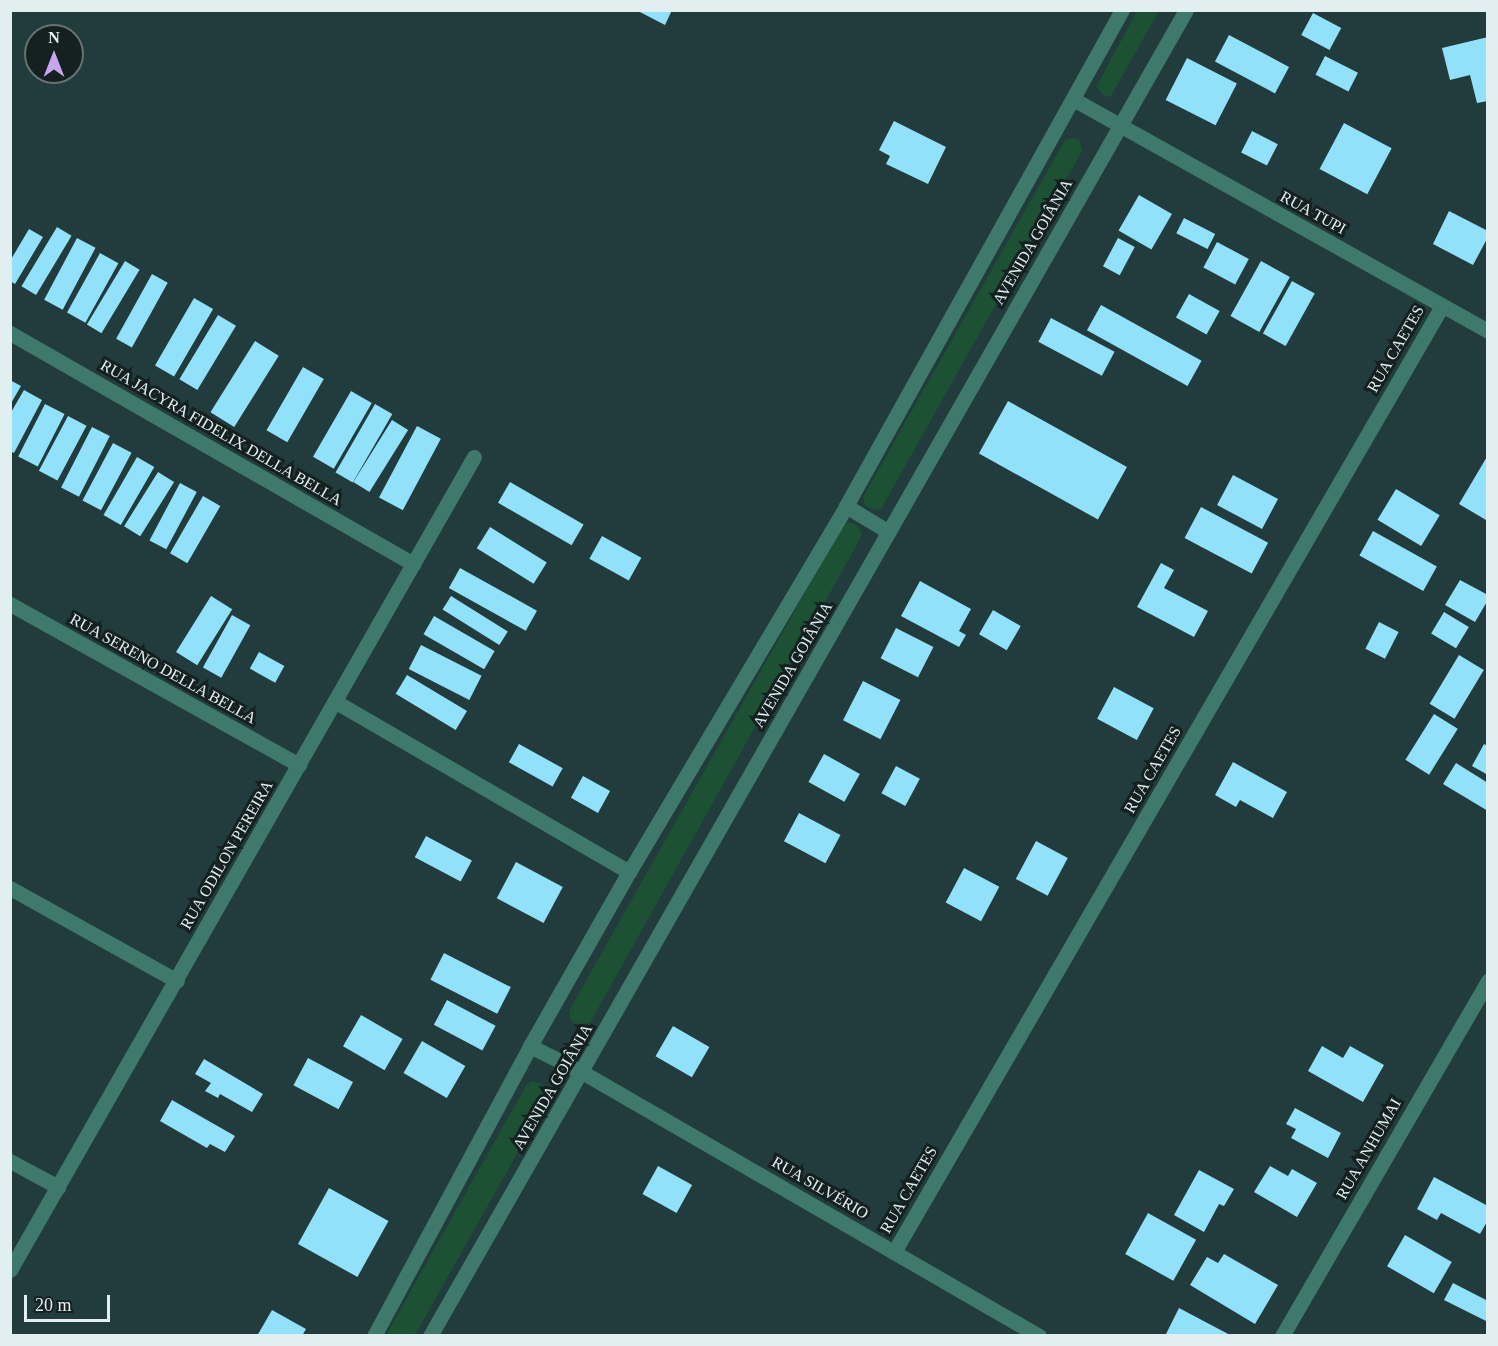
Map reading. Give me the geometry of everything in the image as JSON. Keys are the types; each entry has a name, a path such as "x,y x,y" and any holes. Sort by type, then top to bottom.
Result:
{"street":[{"name":"AVENIDA GOIÂNIA","path":"374,1335 530,1046 629,872 846,506 1122,10"},
{"name":"AVENIDA GOIÂNIA","path":"430,1335 1186,10"},
{"name":"RUA TUPI","path":"1073,99 1488,331"},
{"name":"RUA CAETES","path":"894,1251 1442,306"},
{"name":"RUA JACYRA FIDELIX DELLA BELLA","path":"10,333 413,564"},
{"name":"RUA ODILON PEREIRA","path":"10,1270 474,457"},
{"path":"846,506 889,532"},
{"name":"RUA SERENO DELLA BELLA","path":"10,604 299,765"},
{"path":"336,702 629,872"},
{"path":"10,888 177,981"},
{"name":"RUA ANHUMAI","path":"1282,1335 1488,980"},
{"name":"RUA SILVÉRIO","path":"530,1046 582,1072 1039,1335"},
{"path":"10,1161 58,1187"}],"green space":[{"path":"1137,11 1159,11 1111,96 1105,97 1096,87"},
{"path":"1079,139 1082,151 881,509 876,510 865,506 863,497 1065,140"},
{"path":"849,522 857,525 862,533 860,539 590,1023 576,1025 570,1019 570,1009 842,527"},
{"path":"533,1081 545,1085 549,1097 415,1335 386,1335 527,1084"}],"building":[{"path":"636,10 672,10 665,25"},
{"path":"1313,13 1341,28 1330,50 1301,35"},
{"path":"1229,35 1289,67 1275,93 1215,61"},
{"path":"1488,37 1488,101 1477,103 1470,75 1450,80 1442,48"},
{"path":"1325,56 1358,73 1348,92 1315,75"},
{"path":"1187,58 1237,83 1216,125 1166,100"},
{"path":"894,121 946,147 928,184 886,164 890,156 879,150"},
{"path":"1344,123 1392,148 1367,194 1320,169"},
{"path":"1252,131 1278,144 1267,166 1241,152"},
{"path":"1139,195 1172,214 1151,250 1118,231"},
{"path":"1449,211 1488,231 1488,237 1473,265 1433,244"},
{"path":"1184,218 1215,234 1207,249 1176,233"},
{"path":"57,227 72,236 36,295 21,286"},
{"path":"29,229 43,237 15,284 10,281 10,261"},
{"path":"77,238 96,248 63,310 44,300"},
{"path":"1118,238 1135,247 1120,275 1103,266"},
{"path":"1217,242 1249,259 1235,285 1203,268"},
{"path":"100,253 118,263 85,323 67,312"},
{"path":"125,261 140,270 101,333 87,324"},
{"path":"1261,261 1290,277 1259,332 1230,316"},
{"path":"152,274 168,283 132,347 116,339"},
{"path":"1292,281 1315,294 1286,346 1263,333"},
{"path":"1189,294 1220,311 1207,335 1176,318"},
{"path":"194,298 213,309 174,377 155,366"},
{"path":"1101,305 1202,361 1188,386 1087,330"},
{"path":"218,315 236,326 197,390 179,379"},
{"path":"1051,318 1115,352 1102,376 1038,342"},
{"path":"255,341 279,356 234,427 210,412"},
{"path":"303,367 324,379 287,442 266,430"},
{"path":"10,380 21,386 10,405"},
{"path":"24,390 42,400 14,453 10,451 10,414"},
{"path":"351,391 372,403 334,469 313,457"},
{"path":"1008,401 1127,467 1098,519 979,453"},
{"path":"45,404 65,414 38,467 18,457"},
{"path":"375,404 392,414 353,482 336,472"},
{"path":"68,416 87,426 57,481 39,471"},
{"path":"392,420 408,430 369,492 353,482"},
{"path":"417,426 441,439 403,510 379,498"},
{"path":"92,427 110,436 79,497 61,488"},
{"path":"113,443 132,453 101,510 82,500"},
{"path":"1488,455 1488,518 1486,520 1459,504"},
{"path":"137,457 154,467 121,525 104,515"},
{"path":"158,472 174,482 140,536 124,526"},
{"path":"1233,475 1278,499 1262,529 1217,505"},
{"path":"510,482 584,524 572,545 498,503"},
{"path":"180,483 197,492 166,549 149,540"},
{"path":"1396,489 1440,515 1421,546 1377,520"},
{"path":"203,496 220,506 187,563 170,553"},
{"path":"1201,507 1268,543 1252,574 1185,538"},
{"path":"490,527 547,563 534,584 477,548"},
{"path":"1373,531 1437,566 1423,591 1359,555"},
{"path":"602,536 641,558 629,581 589,559"},
{"path":"1161,563 1174,570 1164,588 1208,611 1194,637 1137,607"},
{"path":"460,568 537,611 526,631 449,588"},
{"path":"1460,580 1488,595 1488,600 1475,622 1445,605"},
{"path":"920,581 971,609 959,631 966,635 959,647 901,616"},
{"path":"211,596 232,609 197,665 176,652"},
{"path":"451,596 508,632 499,645 443,610"},
{"path":"993,610 1021,626 1007,650 979,634"},
{"path":"1444,612 1469,627 1456,648 1431,633"},
{"path":"232,615 250,625 221,678 203,667"},
{"path":"434,616 495,651 484,669 424,634"},
{"path":"1379,622 1399,632 1385,659 1365,649"},
{"path":"896,628 933,647 918,677 881,658"},
{"path":"421,645 482,676 469,700 409,669"},
{"path":"259,652 284,666 275,683 250,669"},
{"path":"1459,655 1484,670 1455,719 1430,704"},
{"path":"407,675 467,711 456,730 396,694"},
{"path":"863,681 900,700 880,739 843,720"},
{"path":"1114,687 1154,708 1137,740 1097,719"},
{"path":"1434,714 1458,729 1429,775 1405,760"},
{"path":"519,744 563,768 553,787 509,762"},
{"path":"1484,744 1488,746 1488,775 1472,766"},
{"path":"824,754 860,774 844,802 808,782"},
{"path":"1233,762 1287,792 1273,818 1240,800 1236,807 1215,795"},
{"path":"1456,763 1488,783 1488,811 1443,784"},
{"path":"896,766 920,779 905,806 881,793"},
{"path":"583,776 610,791 598,813 571,798"},
{"path":"799,813 840,835 825,863 784,841"},
{"path":"426,836 472,860 461,882 415,857"},
{"path":"1036,841 1068,858 1048,896 1016,879"},
{"path":"516,862 563,887 544,923 497,898"},
{"path":"964,868 999,887 981,921 946,902"},
{"path":"444,953 511,987 497,1014 430,980"},
{"path":"447,1000 496,1026 482,1051 434,1025"},
{"path":"361,1015 403,1039 385,1070 343,1046"},
{"path":"673,1026 709,1047 692,1077 656,1056"},
{"path":"422,1041 465,1066 447,1098 403,1073"},
{"path":"1322,1046 1343,1058 1350,1046 1384,1065 1363,1102 1308,1071"},
{"path":"308,1058 353,1082 338,1109 293,1085"},
{"path":"204,1059 263,1094 252,1112 220,1094 218,1098 205,1091 211,1083 195,1074"},
{"path":"172,1100 235,1136 225,1152 210,1144 207,1148 160,1121"},
{"path":"1295,1108 1341,1133 1328,1158 1291,1138 1296,1129 1286,1124"},
{"path":"658,1166 692,1185 677,1213 642,1194"},
{"path":"1270,1166 1288,1176 1292,1169 1317,1183 1297,1217 1254,1192"},
{"path":"1199,1170 1234,1189 1224,1206 1219,1204 1204,1232 1174,1215"},
{"path":"1434,1177 1488,1206 1488,1220 1480,1234 1441,1213 1437,1220 1417,1209"},
{"path":"329,1188 388,1221 357,1277 298,1244"},
{"path":"1148,1213 1196,1240 1173,1281 1125,1254"},
{"path":"1405,1235 1452,1262 1434,1293 1387,1266"},
{"path":"1224,1254 1278,1285 1255,1324 1190,1285 1207,1257 1218,1263"},
{"path":"1453,1283 1488,1301 1488,1322 1444,1300"},
{"path":"1179,1308 1232,1336 1165,1336"},
{"path":"272,1310 306,1329 302,1336 257,1336"}]}
